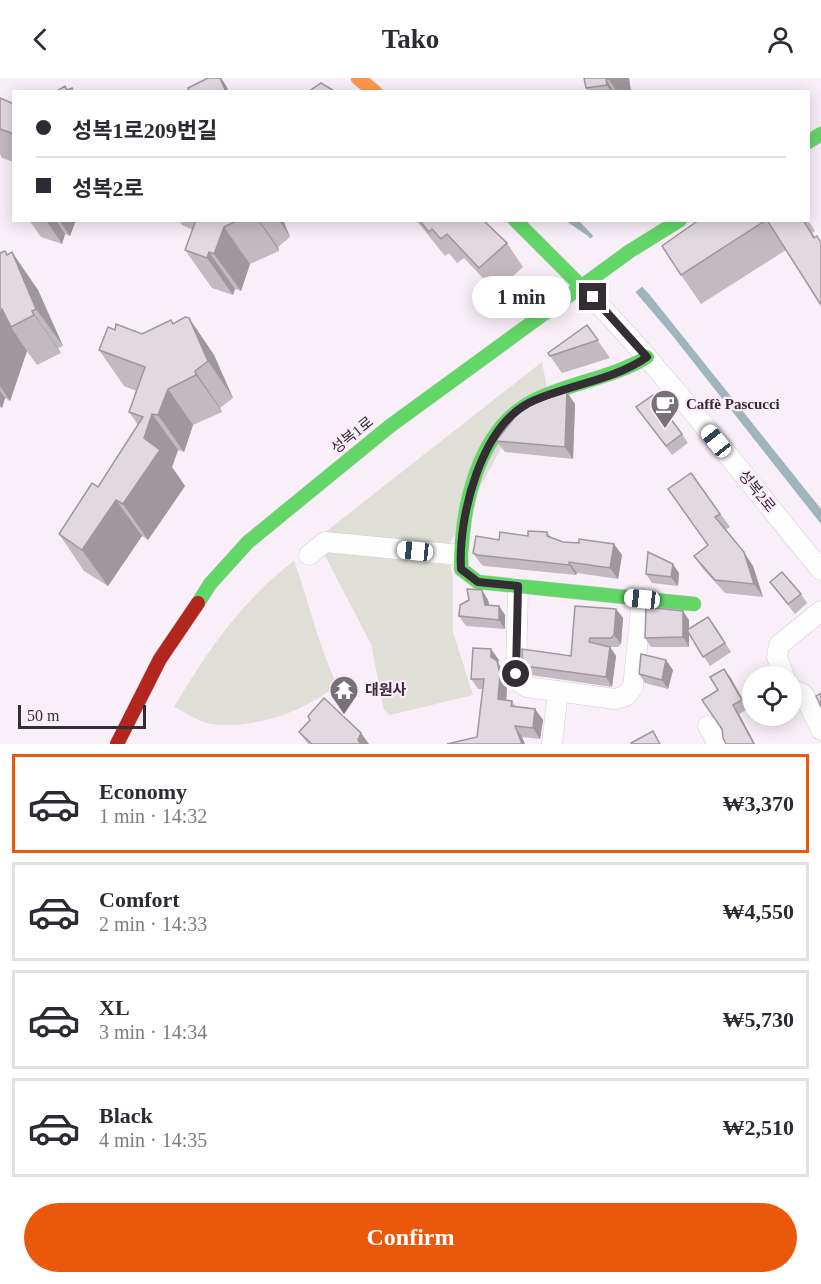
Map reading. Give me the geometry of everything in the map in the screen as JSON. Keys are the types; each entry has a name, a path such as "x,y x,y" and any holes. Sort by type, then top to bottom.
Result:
{"street":[{"path":"358,78 373,90"},
{"name":"성복2로","path":"517,222 647,357 821,570"},
{"name":"성복1로","path":"117,744 160,659 210,584 248,542 390,426 633,248 677,222"},
{"path":"647,357 631,368 532,401 514,413 489,446 474,481 462,525 461,569 478,582 694,604"},
{"path":"309,555 325,542 460,555"},
{"path":"518,586 516,674 519,682 527,687 615,699 626,696 633,687 642,599"},
{"path":"780,666 777,657 779,645 821,612"},
{"path":"552,744 558,692"},
{"path":"802,694 821,730"},
{"path":"802,718 814,744"},
{"path":"708,726 718,744"}],"shaded area":[{"path":"542,362 547,388 529,396 449,545 324,533"},
{"path":"323,552 450,565 453,577 453,632 473,695 390,715 384,710 371,644"},
{"path":"294,561 324,655 337,685 324,695 294,711 246,724 207,723 174,707 227,628 258,592"}],"water":[{"path":"567,222 580,222 649,294 821,509 821,524 672,335 588,236"}],"pier":[{"path":"596,233 644,285 633,294 588,241"}],"building":[{"path":"208,78 220,78 225,90 188,90 188,88"},
{"path":"584,78 608,78 606,79 607,85 586,88"},
{"path":"321,83 333,90 311,90"},
{"path":"0,98 12,103 12,133 0,129"},
{"path":"195,222 234,222 224,227 214,254 209,252 207,258 185,250"},
{"path":"421,222 485,222 507,243 479,268 447,234 441,239 432,229 429,232"},
{"path":"696,222 763,222 681,275 662,246"},
{"path":"768,222 804,222 814,238 817,236 821,243 821,305"},
{"path":"5,251 7,255 12,252 36,309 32,311 34,315 11,327 2,309 0,316 0,253"},
{"path":"185,317 189,318 208,361 195,371 196,375 168,389 158,415 152,414 144,438 160,450 123,504 116,500 82,550 59,534 92,483 98,487 143,417 129,412 145,367 99,350 108,327 115,330 116,324 142,334 171,320 173,324"},
{"path":"587,325 598,340 550,356 548,353"},
{"path":"567,392 565,447 496,441 518,413 534,403"},
{"name":"Caffè Pascucci","path":"653,395 682,434 666,446 636,407"},
{"path":"691,473 720,514 715,517 744,552 754,584 715,580 694,556 708,545 668,489"},
{"path":"528,531 547,532 547,536 563,542 579,543 579,539 614,544 610,568 473,553 476,536 499,540 500,532 528,536"},
{"path":"648,552 673,564 671,577 646,574"},
{"path":"782,572 801,594 788,604 770,582"},
{"path":"467,589 482,590 485,605 499,606 499,620 459,616 460,605 469,600"},
{"path":"575,606 616,609 614,635 611,638 590,638 589,642 610,647 606,677 525,666 522,663 522,649 571,656"},
{"path":"646,607 683,611 683,637 645,638"},
{"path":"708,617 725,643 703,657 687,630"},
{"path":"473,648 491,649 491,657 497,661 500,674 498,699 512,701 511,706 535,709 533,728 515,726 522,744 447,744 477,737 484,679 471,679"},
{"path":"641,654 666,660 662,680 639,674"},
{"path":"724,669 742,700 733,705 742,726 744,726 754,744 726,744 722,729 702,700 718,690 710,677"},
{"path":"821,693 821,707 816,696"},
{"path":"324,698 361,733 358,740 361,744 312,744 299,732 310,720 308,716"},
{"path":"653,731 660,744 631,743"}],"traffic: fast":[{"path":"810,141 821,134"},
{"path":"517,222 581,286"},
{"path":"198,603 210,584 248,542 390,426 630,251 677,222"},
{"path":"647,357 620,370 535,400 515,413 499,430 476,473 469,497 464,522 461,569 478,582 694,604"}],"traffic: slow":[{"path":"358,78 373,90"}],"traffic: jam":[{"path":"117,744 160,659 198,603"}],"place":[{"name":"Caffè Pascucci","path":"665,430"},
{"name":"대원사","path":"344,716"}],"route":[{"path":"516,674 518,586 478,582 461,569 462,525 469,495 489,446 514,413 532,401 631,368 647,357 593,297"}]}
